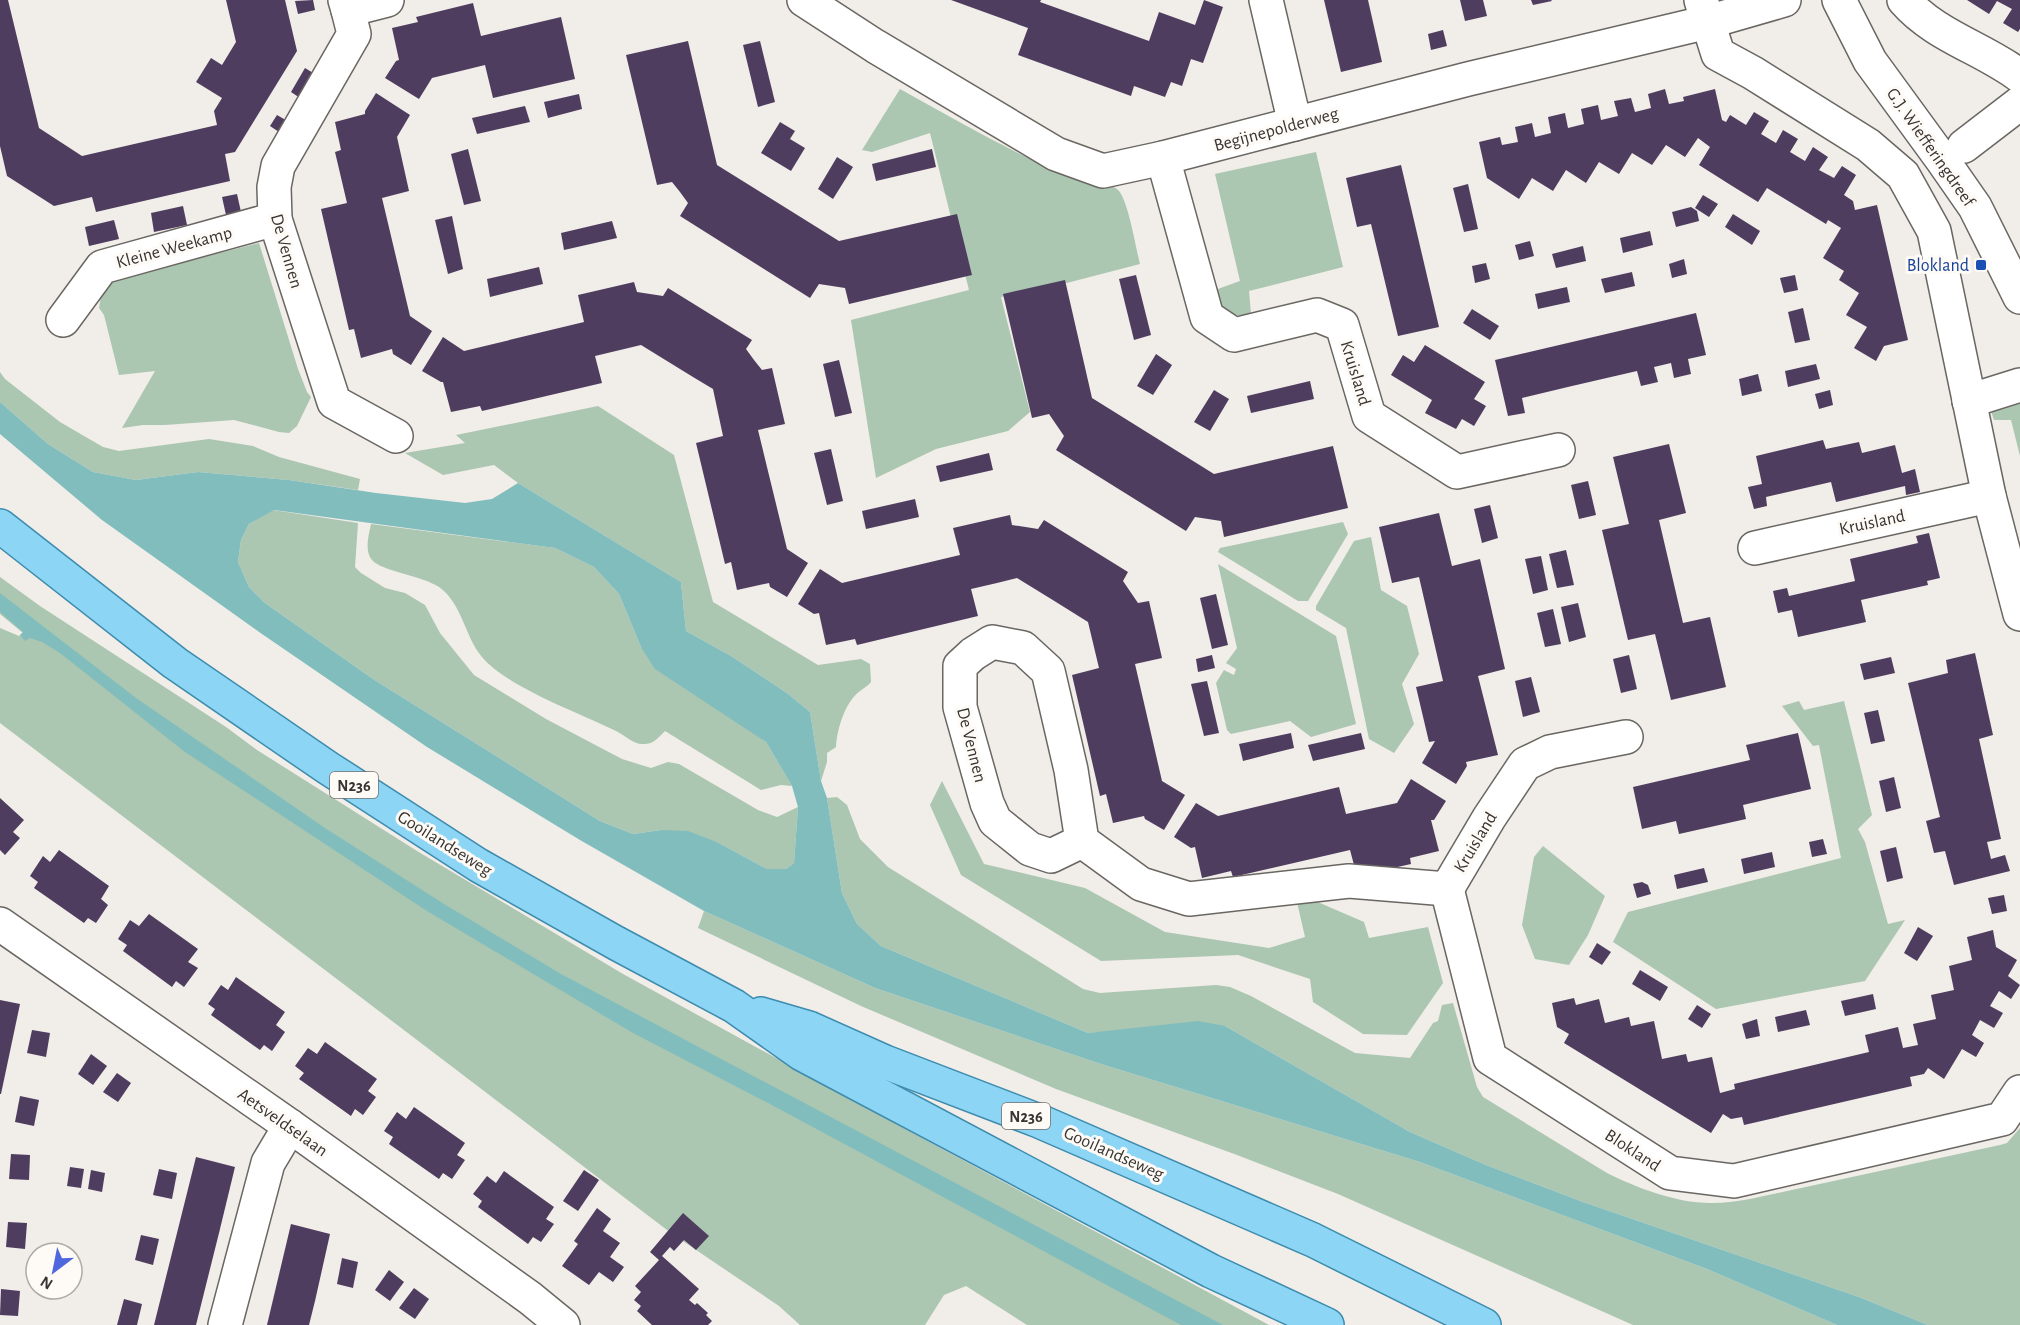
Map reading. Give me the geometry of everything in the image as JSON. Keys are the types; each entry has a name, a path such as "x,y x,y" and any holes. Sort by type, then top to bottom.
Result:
{"main road":[{"name":"Gooilandseweg","path":"0,526 176,663 328,768 478,865 734,1006 802,1054 1211,1271 1327,1325"},
{"name":"Gooilandseweg","path":"734,1006 809,1028 885,1062 1039,1121 1313,1240 1484,1325"}],"street":[{"path":"346,5 387,0"},
{"name":"Begijnepolderweg","path":"804,0 875,46 1056,154 1103,171 1163,158 1461,80 1704,11 1784,0"},
{"path":"1266,0 1295,124"},
{"name":"G.J. Wiefferingdreef","path":"1839,0 1870,61 1975,207 2020,297"},
{"path":"1904,0 1933,26 2020,76"},
{"name":"De Vennen","path":"346,5 354,34 278,166 274,187 275,219 334,402 396,436"},
{"path":"1704,11 1718,54 1753,73 1868,145 1903,175 1934,231 1989,496 2020,614"},
{"path":"1964,146 2020,103"},
{"name":"Kruisland","path":"1163,158 1207,317 1234,335 1317,315 1342,325 1369,416 1457,472 1558,450"},
{"name":"Kleine Weekamp","path":"63,320 102,267 275,219"},
{"path":"1969,401 2020,385"},
{"name":"Kruisland","path":"1755,548 1989,496"},
{"name":"De Vennen","path":"992,642 1023,648 1048,671 1071,770 1082,841 1051,856 1030,849 995,821 987,803 960,707 960,666 992,642"},
{"name":"Kruisland","path":"1447,889 1489,818 1525,764 1550,752 1626,738"},
{"path":"1082,841 1141,884 1189,900 1349,881 1447,889"},
{"name":"Blokland","path":"1447,889 1490,1058 1670,1173 1734,1181 2002,1119 2020,1092"},
{"name":"Aetsveldselaan","path":"0,924 290,1126 530,1298 563,1325"},
{"path":"225,1325 267,1163 290,1126"}],"green space":[{"path":"900,89 1030,159 1079,181 1114,187 1122,195 1125,203 1140,264 1001,297 1030,412 1008,431 936,449 876,478 851,320 969,290 930,133 872,152 862,150"},
{"path":"1316,152 1343,267 1249,291 1251,314 1232,314 1220,303 1215,290 1240,281 1215,174"},
{"path":"259,243 298,369 311,397 297,426 289,433 234,420 122,428 155,371 119,375 104,315 99,308 101,296 113,280"},
{"path":"0,372 5,379 60,422 103,447 119,451 209,439 253,446 279,457 360,479 358,490 289,480 198,472 136,480 93,472 48,444 0,402"},
{"path":"2020,386 2020,456 2011,420 1994,420 1990,408"},
{"path":"598,406 674,455 713,602 818,665 861,659 870,664 871,682 855,696 846,709 840,724 836,747 827,753 827,762 821,781 810,712 787,693 731,656 686,631 681,582 518,483 494,465 443,475 405,453 465,443 456,435"},
{"path":"273,510 358,523 355,567 385,588 405,593 425,605 440,633 474,675 546,719 622,759 651,768 668,762 679,764 758,810 777,817 798,807 794,863 786,869 767,869 719,843 661,830 633,834 600,821 373,679 265,603 249,587 238,562 241,540 249,524"},
{"path":"1343,522 1348,534 1308,601 1298,601 1218,552 1220,548"},
{"path":"371,524 555,548 594,567 619,594 641,647 766,742 792,786 781,785 761,790 665,731 652,742 636,743 509,679 482,657 471,640 453,602 439,587 384,567 372,560 368,552"},
{"path":"1371,537 1381,590 1407,606 1419,654 1402,684 1414,724 1394,753 1369,739 1346,628 1316,610 1316,606 1354,541"},
{"path":"1218,564 1336,636 1356,724 1311,737 1290,721 1231,734 1227,730 1216,683 1224,670 1234,675 1236,669 1226,663 1237,648"},
{"path":"0,577 257,750 417,851 623,974 1269,1325 1027,1325 966,1286 944,1295 925,1325 800,1325 779,1306 671,1233 0,723 0,628 19,636 23,633 0,614"},
{"path":"1799,701 1804,710 1844,701 1872,815 1858,829 1865,842 1888,924 1905,920 1865,981 1716,1009 1613,942 1628,912 1841,858 1819,745 1813,746 1782,706"},
{"path":"942,781 984,864 1085,888 1165,932 1269,948 1305,937 1297,902 1313,900 1364,922 1369,938 1428,927 1443,983 1407,1035 1363,1034 1313,1002 1310,979 1238,955 1101,961 961,875 930,805"},
{"path":"837,797 847,805 860,839 888,867 1083,989 1100,993 1216,985 1230,987 1251,996 1355,1053 1410,1058 1433,1023 1438,1021 1442,1005 1453,1003 1477,1087 1483,1097 1607,1173 1672,1198 1700,1203 1750,1199 2000,1145 2007,1143 2020,1128 2020,1325 1928,1325 1859,1297 1583,1202 1486,1165 1410,1132 1225,1026 1088,1033 881,946 857,924 842,893 827,798"},
{"path":"1543,846 1605,896 1588,935 1569,965 1535,959 1522,925 1534,857"},
{"path":"704,911 875,988 1104,1065 1420,1162 1707,1269 1837,1325 1633,1325 1338,1194 1056,1089 861,1006 698,928"}],"water":[{"path":"0,402 48,444 93,472 136,480 198,472 289,480 465,503 492,499 518,483 681,582 686,631 731,656 787,693 810,712 842,893 857,924 881,946 1088,1033 1198,1021 1225,1026 1410,1132 1486,1165 1583,1202 1859,1297 1928,1325 1837,1325 1707,1269 1420,1162 1104,1065 875,988 704,911 580,840 427,747 262,634 102,520 0,434","holes":["274,510 555,548 594,567 619,594 641,647 655,669 766,742 792,786 798,807 794,863 786,869 767,869 719,843 688,831 661,830 633,834 600,821 373,679 265,603 249,587 238,562 241,540 249,524"]},
{"path":"0,593 136,698 325,828 444,904 561,974 1223,1325 1181,1325 633,1033 427,911 185,752 60,653 42,642 30,638 25,641 20,635 23,632 0,612"}],"building":[{"path":"0,0 8,0 39,128 82,156 217,125 214,111 222,98 196,82 211,58 222,65 236,42 226,0 285,0 297,51 235,152 225,154 230,181 96,212 92,197 54,206 7,176 0,146"},
{"path":"313,0 315,10 298,14 295,1"},
{"path":"951,0 1041,0 1040,2 1149,41 1159,12 1195,25 1204,0 1223,7 1203,63 1191,59 1182,86 1171,82 1165,97 1134,86 1131,96 1018,55 1028,28"},
{"path":"1324,0 1368,0 1382,62 1341,72"},
{"path":"1460,0 1483,0 1487,16 1465,21"},
{"path":"1531,0 1551,0 1552,1 1533,5"},
{"path":"1967,0 2020,0 2020,29 2018,32 2003,23 2012,9 1997,1 1989,14"},
{"path":"473,3 481,36 561,17 575,79 493,98 485,65 432,78 419,99 385,78 399,60 392,28 418,22 416,17"},
{"path":"1443,30 1447,46 1431,50 1428,34"},
{"path":"688,41 717,165 839,241 957,214 972,275 849,304 845,288 819,284 810,298 680,216 688,203 680,192 672,182 657,185 626,55"},
{"path":"760,41 775,102 758,107 743,45"},
{"path":"305,68 318,76 303,100 291,92"},
{"path":"1665,89 1669,104 1684,101 1683,97 1715,89 1722,120 1726,122 1730,115 1746,125 1754,112 1769,121 1761,134 1776,143 1783,130 1798,139 1790,152 1805,161 1813,147 1828,157 1819,170 1834,178 1842,166 1856,175 1844,195 1853,201 1855,210 1877,205 1908,340 1884,346 1876,361 1854,348 1867,327 1846,315 1859,293 1839,280 1844,271 1823,258 1841,228 1828,220 1826,224 1767,188 1758,202 1729,184 1699,165 1710,147 1698,138 1685,157 1666,145 1652,165 1632,153 1619,174 1599,162 1586,183 1566,170 1553,191 1532,178 1519,199 1487,178 1479,142 1500,137 1502,145 1518,142 1515,127 1532,123 1535,137 1551,133 1548,117 1565,113 1568,128 1584,124 1581,109 1598,105 1601,120 1618,116 1614,101 1631,98 1635,112 1651,108 1648,94"},
{"path":"376,93 410,115 397,137 409,191 382,198 410,316 432,331 411,365 393,354 392,349 361,358 354,329 349,330 321,209 347,203 335,152 341,150 335,122 365,114"},
{"path":"579,94 582,109 548,118 544,102"},
{"path":"525,106 530,122 477,134 472,118"},
{"path":"277,115 289,122 282,134 270,126"},
{"path":"780,122 795,131 790,139 805,148 791,171 761,153"},
{"path":"468,149 481,201 464,205 451,154"},
{"path":"932,149 936,167 876,181 872,164"},
{"path":"837,157 853,167 833,199 818,189"},
{"path":"1401,165 1439,327 1398,336 1371,224 1357,227 1346,178"},
{"path":"1468,184 1478,229 1464,232 1453,188"},
{"path":"237,194 241,212 226,215 222,197"},
{"path":"1703,195 1718,204 1709,217 1695,208"},
{"path":"183,206 187,225 154,232 151,213"},
{"path":"1691,207 1697,211 1699,221 1676,227 1672,212"},
{"path":"1733,214 1760,231 1752,245 1725,227"},
{"path":"452,216 463,269 448,274 435,220"},
{"path":"114,220 119,239 89,246 85,227"},
{"path":"612,221 617,238 564,250 561,233"},
{"path":"1650,231 1653,245 1623,253 1620,238"},
{"path":"1530,241 1534,256 1519,260 1515,245"},
{"path":"1583,246 1586,261 1556,268 1552,254"},
{"path":"1684,259 1687,274 1672,278 1669,264"},
{"path":"1486,263 1490,279 1475,283 1472,266"},
{"path":"539,267 543,284 490,297 487,279"},
{"path":"1632,272 1635,286 1605,293 1601,279"},
{"path":"1136,275 1151,335 1134,340 1119,279"},
{"path":"1795,275 1798,290 1784,293 1780,278"},
{"path":"1065,280 1092,398 1214,474 1333,446 1348,508 1224,537 1221,521 1195,517 1186,531 1056,450 1064,436 1049,414 1032,418 1003,294"},
{"path":"634,282 637,292 663,296 668,288 752,340 746,349 762,370 772,368 785,424 758,430 787,549 808,563 787,597 770,587 769,583 737,590 731,562 725,564 696,443 723,436 713,389 641,345 595,356 602,383 482,411 480,406 451,412 443,382 422,371 443,337 464,351 584,322 578,295"},
{"path":"1567,287 1570,302 1538,309 1535,294"},
{"path":"1803,308 1810,340 1795,343 1788,312"},
{"path":"1472,309 1499,326 1490,340 1463,323"},
{"path":"1696,313 1706,355 1688,359 1691,374 1674,378 1671,363 1654,367 1658,382 1641,386 1637,371 1522,398 1525,413 1508,416 1495,360"},
{"path":"1425,345 1485,382 1474,399 1486,406 1474,426 1462,419 1456,429 1425,413 1432,400 1391,375 1403,355 1414,362"},
{"path":"1156,354 1172,365 1153,395 1137,386"},
{"path":"839,360 852,413 835,417 823,364"},
{"path":"1816,364 1820,379 1788,387 1785,371"},
{"path":"1758,374 1762,391 1742,396 1739,379"},
{"path":"1310,381 1314,399 1251,413 1247,396"},
{"path":"1214,390 1229,399 1210,431 1194,422"},
{"path":"1830,390 1833,405 1819,409 1815,394"},
{"path":"1823,440 1826,449 1859,442 1862,453 1895,445 1902,473 1915,469 1920,492 1906,495 1905,486 1836,502 1831,482 1766,497 1767,506 1754,509 1748,487 1762,484 1756,456"},
{"path":"1669,444 1686,513 1659,520 1683,623 1710,617 1726,687 1671,700 1655,634 1628,640 1602,530 1629,524 1613,457"},
{"path":"831,449 843,501 827,505 814,453"},
{"path":"989,453 993,470 940,482 936,466"},
{"path":"1588,481 1596,515 1579,519 1571,485"},
{"path":"915,499 919,517 866,529 862,511"},
{"path":"1490,505 1498,538 1482,543 1474,509"},
{"path":"1439,513 1452,566 1480,559 1505,669 1478,676 1498,755 1466,762 1467,766 1456,784 1422,763 1435,741 1429,742 1416,687 1443,681 1419,577 1392,583 1379,527"},
{"path":"1010,515 1012,525 1038,529 1044,520 1128,572 1123,581 1138,603 1149,601 1162,658 1135,664 1162,781 1185,795 1164,830 1145,819 1144,816 1113,823 1106,794 1100,796 1072,675 1099,668 1088,622 1056,602 1017,578 971,589 978,616 857,645 855,639 826,645 819,613 814,614 798,604 820,569 842,583 960,555 953,528"},
{"path":"1929,533 1940,578 1927,581 1928,585 1861,600 1866,622 1798,637 1792,610 1778,613 1773,591 1787,588 1789,596 1855,581 1850,559 1918,543 1916,536"},
{"path":"1566,550 1574,585 1557,588 1549,554"},
{"path":"1541,556 1548,590 1533,594 1525,559"},
{"path":"1216,594 1228,645 1212,649 1200,598"},
{"path":"1578,603 1586,637 1569,642 1561,607"},
{"path":"1553,609 1561,644 1545,647 1537,613"},
{"path":"1975,653 1993,735 1979,739 2001,839 1987,842 1991,859 2005,855 2010,871 1954,885 1945,851 1934,853 1926,821 1940,817 1908,683 1948,673 1946,660"},
{"path":"1212,655 1215,668 1198,672 1196,659"},
{"path":"1629,655 1637,689 1621,693 1613,659"},
{"path":"1891,657 1895,673 1864,680 1860,664"},
{"path":"1531,677 1540,712 1523,717 1515,681"},
{"path":"1207,681 1219,733 1204,736 1191,684"},
{"path":"1878,710 1885,741 1871,744 1864,713"},
{"path":"1291,733 1294,748 1243,761 1239,744"},
{"path":"1361,733 1365,749 1313,761 1308,745"},
{"path":"1798,733 1811,789 1743,805 1746,819 1679,834 1676,821 1642,829 1633,787 1750,760 1746,745"},
{"path":"1894,777 1901,808 1886,812 1879,781"},
{"path":"1411,779 1446,801 1434,820 1431,820 1439,851 1410,858 1411,864 1357,876 1350,850 1233,877 1231,871 1202,878 1195,847 1191,848 1174,837 1196,803 1218,816 1339,787 1346,814 1397,803"},
{"path":"0,798 24,820 13,832 20,838 5,855 0,850"},
{"path":"1823,839 1827,854 1812,857 1809,842"},
{"path":"1896,847 1903,878 1887,882 1880,851"},
{"path":"59,850 109,886 101,899 108,905 96,923 88,918 84,923 34,888 38,882 30,876 43,856 50,862"},
{"path":"1772,852 1775,867 1744,874 1741,859"},
{"path":"1704,868 1708,882 1677,889 1674,875"},
{"path":"1642,882 1648,885 1651,894 1637,898 1633,884"},
{"path":"2004,895 2007,911 1992,914 1988,898"},
{"path":"149,914 198,949 188,962 198,968 184,987 176,981 172,987 123,951 127,945 118,939 130,920 139,926"},
{"path":"1918,927 1933,936 1917,961 1904,953"},
{"path":"1993,930 1996,947 2017,960 2008,976 2020,985 2011,999 1999,991 1990,1006 2003,1013 1994,1028 1980,1020 1972,1035 1984,1043 1976,1057 1962,1049 1944,1079 1928,1068 1924,1074 1910,1077 1912,1086 1744,1125 1742,1117 1731,1119 1723,1114 1711,1133 1564,1043 1569,1034 1557,1027 1552,1003 1574,998 1576,1005 1599,999 1605,1023 1629,1017 1631,1026 1654,1021 1662,1059 1686,1054 1688,1062 1712,1057 1720,1093 1735,1089 1734,1084 1869,1052 1865,1035 1898,1027 1903,1048 1918,1045 1913,1024 1936,1019 1931,995 1954,990 1949,966 1972,960 1967,937"},
{"path":"1597,943 1611,952 1602,965 1589,957"},
{"path":"1640,970 1668,987 1660,1001 1632,984"},
{"path":"236,977 285,1012 276,1025 285,1032 272,1051 264,1045 260,1050 211,1015 215,1009 208,1004 221,985 228,990"},
{"path":"1873,994 1876,1009 1845,1016 1841,1001"},
{"path":"0,1000 20,1004 1,1094 0,1094"},
{"path":"1697,1005 1711,1014 1702,1028 1688,1019"},
{"path":"1806,1010 1810,1025 1778,1032 1775,1017"},
{"path":"1757,1019 1760,1036 1746,1039 1742,1024"},
{"path":"32,1030 50,1033 46,1057 27,1053"},
{"path":"325,1042 377,1079 368,1091 376,1097 363,1115 355,1109 351,1116 299,1079 304,1073 295,1066 308,1048 317,1054"},
{"path":"91,1054 107,1066 93,1085 78,1074"},
{"path":"117,1073 131,1083 118,1102 103,1092"},
{"path":"20,1096 39,1100 34,1126 15,1122"},
{"path":"414,1107 465,1143 457,1155 465,1160 452,1179 443,1173 439,1179 389,1144 393,1137 384,1131 397,1112 406,1119"},
{"path":"11,1154 30,1155 29,1180 9,1179"},
{"path":"196,1157 235,1167 196,1325 154,1325"},
{"path":"70,1167 84,1169 81,1188 67,1186"},
{"path":"159,1169 177,1173 172,1199 153,1195"},
{"path":"91,1170 105,1173 102,1192 88,1189"},
{"path":"584,1170 599,1180 578,1211 563,1201"},
{"path":"504,1171 554,1207 546,1219 554,1224 541,1242 533,1237 528,1244 478,1207 482,1201 473,1194 487,1176 496,1183"},
{"path":"597,1208 611,1219 603,1231 620,1243 610,1257 624,1267 613,1282 599,1272 589,1285 562,1266 578,1244 574,1241"},
{"path":"683,1213 709,1236 696,1250 684,1240 674,1251 670,1247 662,1256 699,1289 689,1300 695,1305 697,1303 708,1313 706,1315 712,1321 708,1325 652,1325 637,1311 641,1306 634,1300 641,1292 635,1286 659,1260 650,1252"},
{"path":"8,1222 27,1223 24,1249 6,1247"},
{"path":"291,1224 330,1234 315,1301 309,1325 267,1325"},
{"path":"141,1235 159,1239 153,1265 135,1260"},
{"path":"342,1258 358,1262 353,1288 337,1284"},
{"path":"389,1270 404,1282 390,1301 375,1290"},
{"path":"414,1288 429,1299 415,1319 399,1308"},
{"path":"1,1289 20,1291 18,1316 0,1315"},
{"path":"124,1299 142,1304 137,1325 117,1325"}],"place":[{"name":"Blokland","path":"1981,265"}]}
